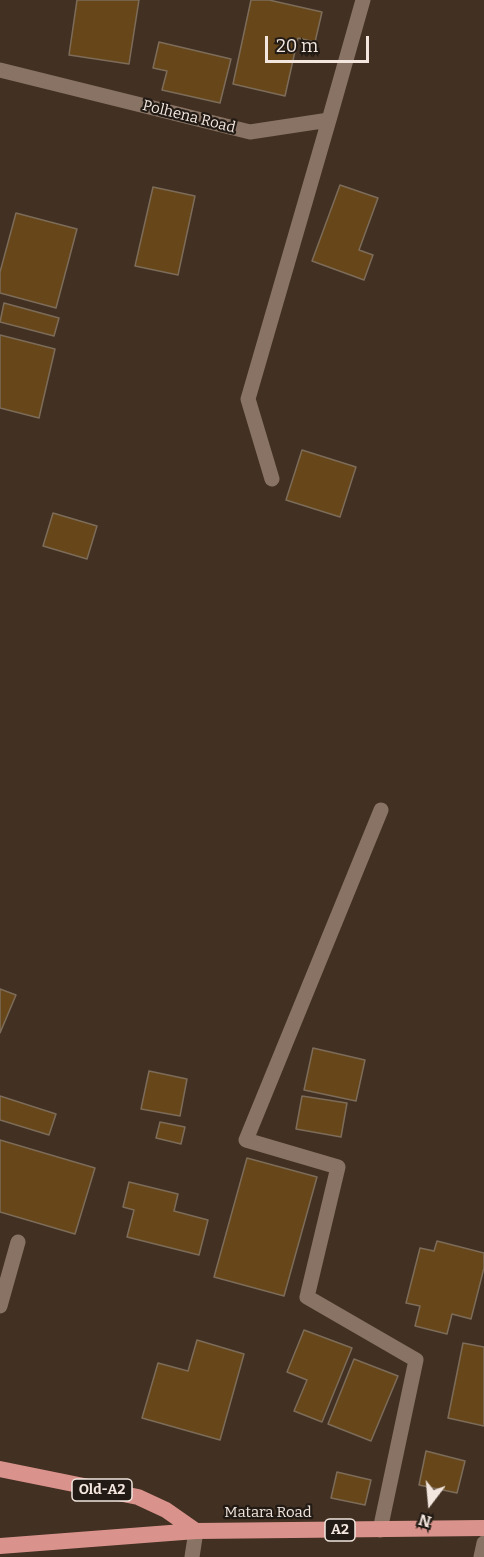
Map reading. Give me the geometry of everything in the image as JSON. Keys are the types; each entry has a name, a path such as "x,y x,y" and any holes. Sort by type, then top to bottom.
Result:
{"highway":[{"name":"Old-A2","path":"0,1469 138,1497 166,1510 196,1531"},
{"name":"Matara Road","path":"0,1546 196,1531 484,1528"}],"street":[{"path":"272,479 248,399 363,0"},
{"name":"Polhena Road","path":"0,70 250,132 329,120"},
{"path":"380,1530 416,1360 307,1297 338,1167 246,1140 381,810"},
{"path":"0,1306 18,1242"},
{"path":"192,1557 196,1531"},
{"path":"481,1557 484,1543"}],"building":[{"path":"77,0 139,0 129,64 69,55"},
{"path":"251,0 269,0 322,12 315,42 298,38 285,96 233,84"},
{"path":"159,42 231,59 220,103 162,90 167,71 153,68"},
{"path":"340,185 378,198 359,250 373,255 364,280 312,261"},
{"path":"153,187 195,196 178,275 135,266"},
{"path":"16,213 77,229 56,308 0,293 0,272"},
{"path":"4,303 59,318 54,336 0,322"},
{"path":"0,335 55,349 39,418 0,408"},
{"path":"302,450 356,467 340,517 286,500"},
{"path":"53,513 97,526 87,559 43,546"},
{"path":"0,989 16,995 0,1033"},
{"path":"313,1048 365,1060 356,1101 304,1090"},
{"path":"149,1071 187,1079 180,1116 141,1109"},
{"path":"0,1096 56,1114 49,1135 0,1120"},
{"path":"302,1096 347,1103 341,1137 296,1129"},
{"path":"160,1122 185,1127 181,1144 156,1138"},
{"path":"0,1140 95,1168 75,1234 0,1212"},
{"path":"247,1158 317,1177 284,1296 214,1277"},
{"path":"129,1182 178,1194 174,1211 208,1220 199,1255 127,1237 134,1210 123,1207"},
{"path":"437,1241 484,1253 484,1268 471,1319 452,1314 447,1334 415,1326 420,1306 406,1303 420,1248 434,1251"},
{"path":"304,1330 352,1348 322,1422 294,1411 307,1380 287,1372"},
{"path":"197,1340 244,1354 220,1440 142,1418 158,1363 188,1371"},
{"path":"463,1343 484,1347 484,1426 448,1418"},
{"path":"354,1359 398,1376 371,1441 328,1424"},
{"path":"426,1451 465,1461 457,1493 419,1485"},
{"path":"337,1472 371,1480 365,1505 331,1498"}]}
